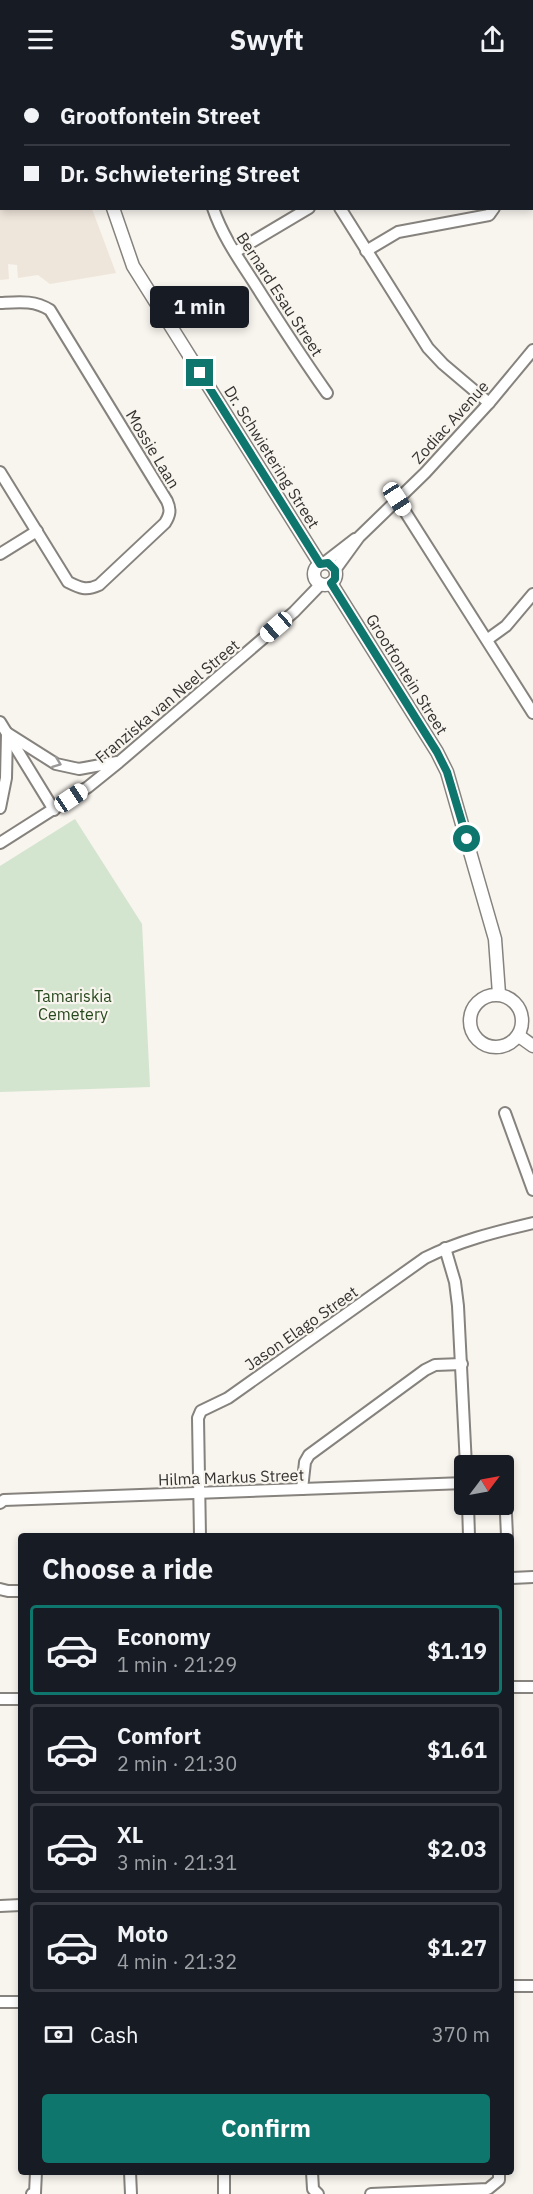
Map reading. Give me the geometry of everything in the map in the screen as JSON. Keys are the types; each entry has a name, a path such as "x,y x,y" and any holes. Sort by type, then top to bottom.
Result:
{"street":[{"name":"Dr. Schwietering Street","path":"114,210 133,266 327,566"},
{"name":"Bernard Esau Street","path":"214,210 220,228 289,339 327,393"},
{"path":"235,252 306,210"},
{"path":"341,210 428,348 443,364 489,403"},
{"path":"366,251 398,232 489,215 493,210"},
{"name":"Mossie Laan","path":"0,303 40,303 50,310 170,508 169,516 165,523 99,585 89,589 80,588 68,582 0,472"},
{"name":"Zodiac Avenue","path":"327,566 337,551 359,537 425,473 489,403 533,350"},
{"path":"397,499 533,713"},
{"path":"0,554 37,531"},
{"path":"327,566 335,579 326,584 315,576 316,569 327,566"},
{"name":"Franziska van Neel Street","path":"0,843 88,787 326,584"},
{"name":"Grootfontein Street","path":"326,584 437,752 447,772 495,939 499,994"},
{"path":"488,639 506,626 533,594"},
{"path":"0,722 54,810"},
{"path":"7,733 56,764 79,769 119,762"},
{"path":"0,808 6,778 7,733"},
{"path":"499,994 509,997 521,1011 522,1028 519,1036 510,1044 493,1047 484,1045 477,1039 471,1028 470,1019 477,1002 487,996 499,994"},
{"path":"519,1036 533,1046"},
{"path":"505,1113 533,1190"},
{"name":"Jason Elago Street","path":"200,1533 198,1418 201,1411 228,1398 424,1258 475,1237 533,1223"},
{"path":"445,1248 457,1294 466,1455"},
{"path":"302,1489 305,1462 309,1455 424,1370 435,1365 462,1364"},
{"name":"Hilma Markus Street","path":"0,1503 4,1500 454,1483"},
{"path":"468,1515 469,1533"},
{"path":"506,1515 507,1533"},
{"path":"514,1578 533,1577"},
{"path":"0,1589 18,1591"},
{"path":"514,1687 533,1687"},
{"path":"0,1699 18,1699"},
{"path":"0,1906 18,1905"},
{"path":"514,1986 533,1986"},
{"path":"0,2002 18,2002"},
{"path":"32,2194 36,2175"},
{"path":"130,2175 131,2194"},
{"path":"224,2175 224,2194"},
{"path":"312,2175 313,2189 318,2194"},
{"path":"371,2194 488,2189 499,2180 499,2175"}],"shaded area":[{"path":"0,210 92,210 116,273 50,284 38,275 18,278 17,265 8,264 9,279 0,280"}],"green space":[{"name":"Tamariskia Cemetery","path":"75,819 142,924 150,1087 0,1092 0,866"}],"route":[{"path":"200,373 320,564 328,563 335,570 336,576 331,583 437,752 447,772 467,839"}]}
